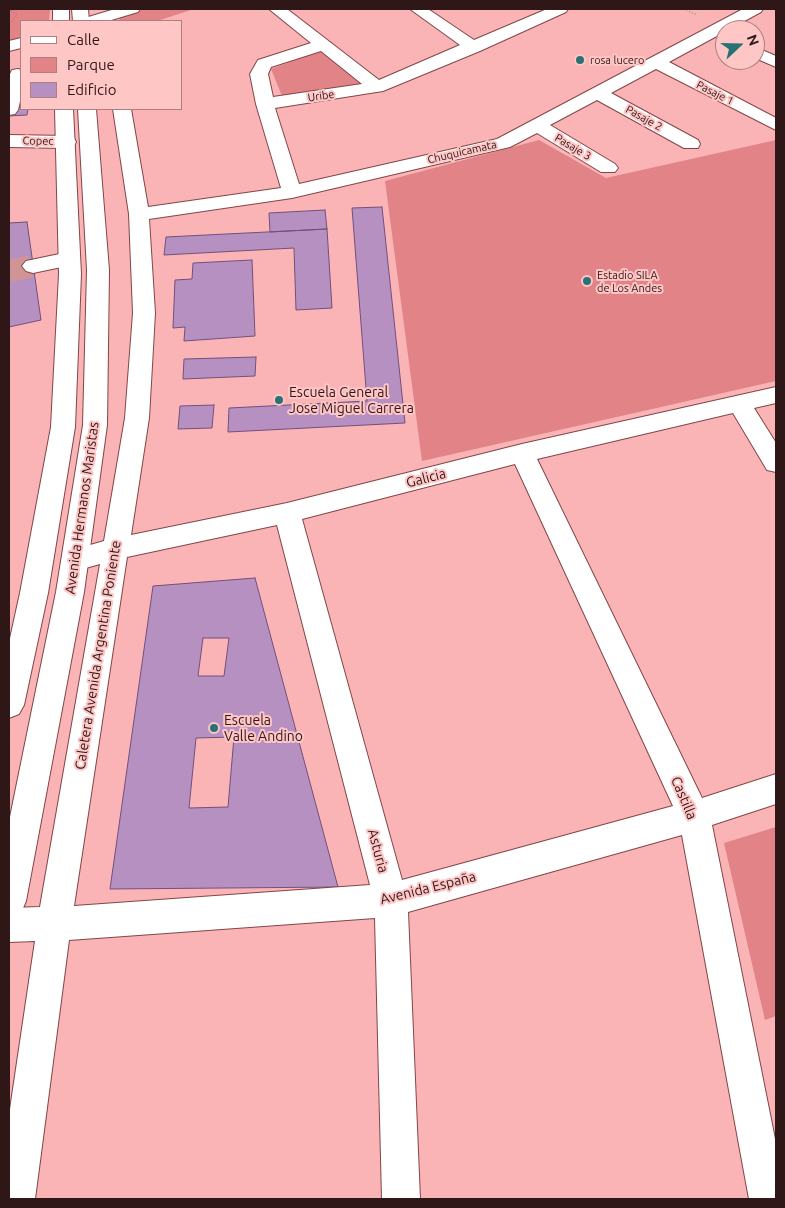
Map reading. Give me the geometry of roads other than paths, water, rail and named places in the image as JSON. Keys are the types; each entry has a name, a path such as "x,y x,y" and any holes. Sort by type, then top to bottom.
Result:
{"street":[{"path":"94,20 132,9"},
{"path":"277,9 376,87"},
{"path":"418,9 474,47"},
{"name":"Uribe","path":"265,104 376,87 560,9"},
{"name":"Chuquicamata","path":"739,20 756,9"},
{"name":"Chuquicamata","path":"139,214 292,192 503,143 654,61 715,35"},
{"path":"292,192 265,104 259,74 264,64 323,45"},
{"name":"Pasaje 1","path":"654,61 776,125"},
{"path":"9,110 16,74"},
{"name":"Pasaje 2","path":"598,93 691,144"},
{"path":"9,705 34,593 63,427 69,259 67,142 64,110"},
{"name":"Avenida Hermanos Maristas","path":"9,901 75,560 95,425 98,270 88,110"},
{"name":"Caletera Avenida Argentina Poniente","path":"16,1199 54,924 137,418 144,313 139,214 122,110"},
{"name":"Pasaje 3","path":"537,126 608,168"},
{"name":"Copec","path":"9,141 67,142"},
{"path":"33,266 69,259"},
{"name":"Galicia","path":"75,560 115,549 286,514 522,453 740,405 776,395"},
{"path":"740,405 776,463"},
{"name":"Castilla","path":"522,453 694,816 768,1199"},
{"name":"Asturia","path":"286,514 391,900 401,1199"},
{"name":"Avenida España","path":"9,924 54,924 391,900 694,816 776,789"}],"tunnel":[{"path":"9,271 33,266"}],"place":[{"name":"rosa lucero","path":"580,60"},
{"name":"Estadio SILA de Los Andes","path":"587,281"},
{"name":"Escuela General Jose Miguel Carrera","path":"279,400"},
{"name":"Escuela Valle Andino","path":"214,728"}]}
